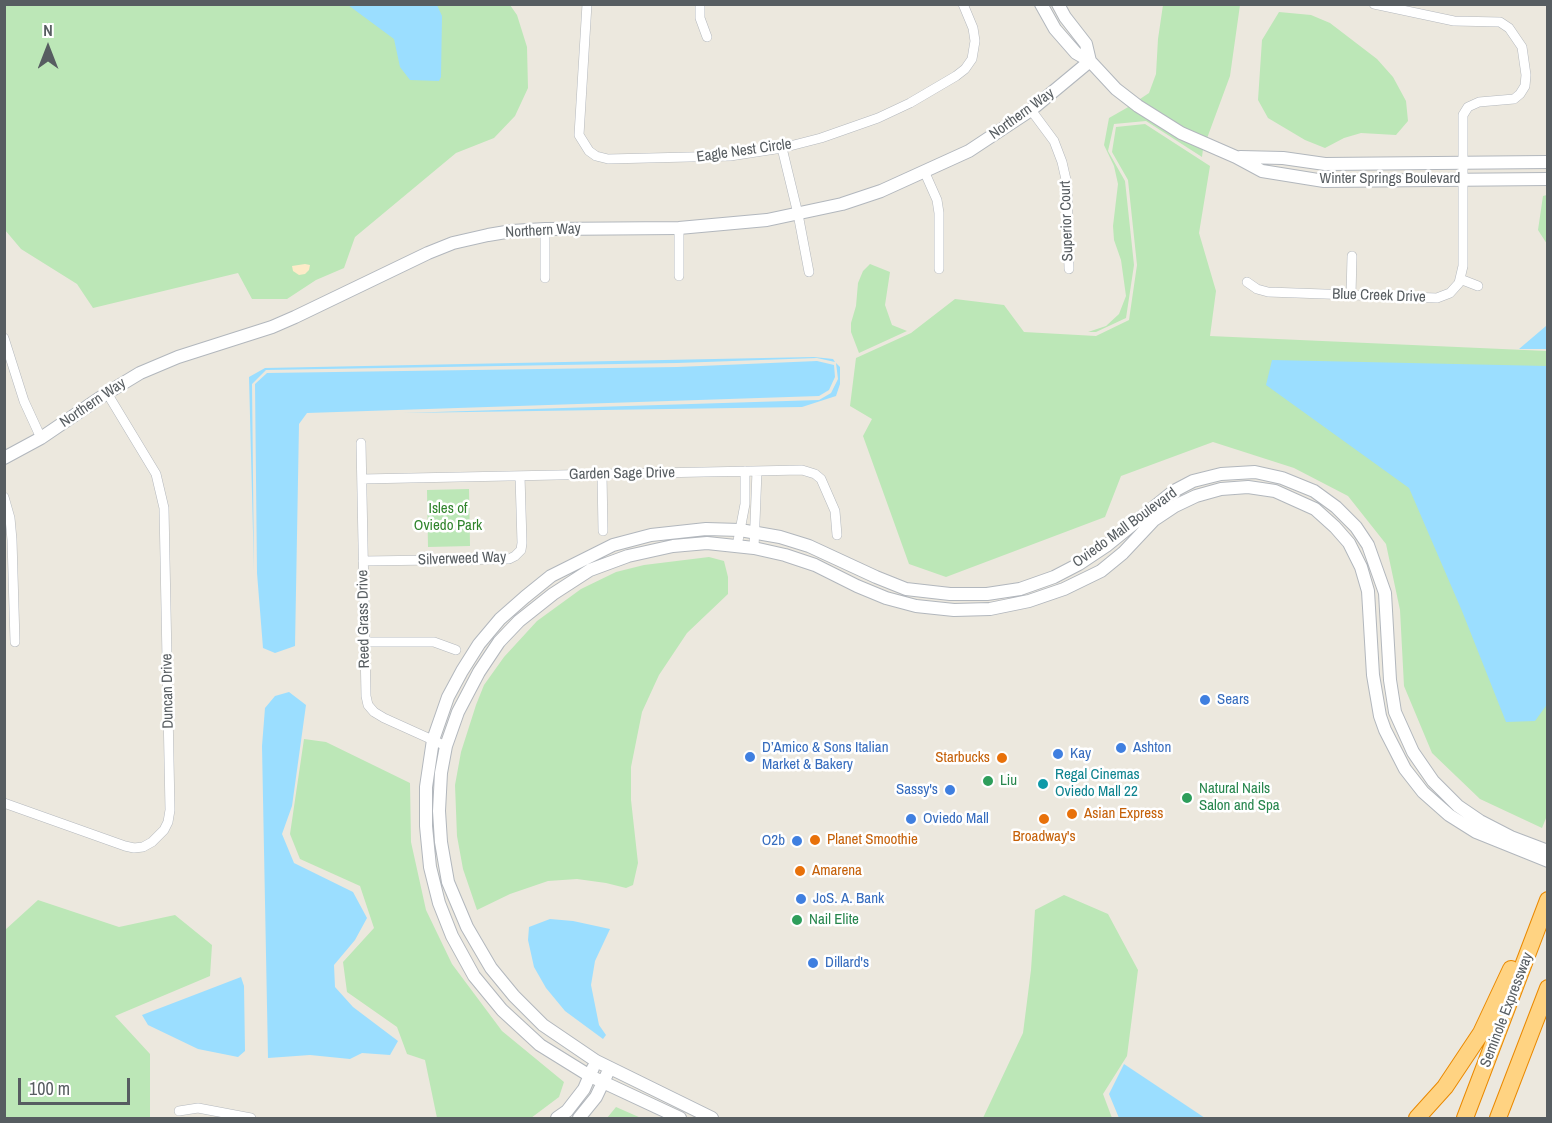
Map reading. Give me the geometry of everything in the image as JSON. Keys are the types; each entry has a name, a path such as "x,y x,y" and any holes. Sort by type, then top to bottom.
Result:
{"highway":[{"path":"1417,1119 1445,1088 1481,1033 1521,960 1543,912"},
{"name":"Seminole Expressway","path":"1465,1119 1521,960"},
{"name":"Seminole Expressway","path":"1498,1119 1547,991"},
{"path":"1505,1119 1529,1039"}],"street":[{"name":"Eagle Nest Circle","path":"587,4 579,135 589,151 596,156 608,159 686,159 730,156 782,148 821,138 878,118 965,69 975,50 973,28 963,4"},
{"path":"700,4 700,18 707,37"},
{"name":"Winter Springs Boulevard","path":"1041,4 1056,29 1076,53 1090,60 1116,89 1154,117 1181,133 1262,171 1335,181 1548,179"},
{"name":"Winter Springs Boulevard","path":"1058,4 1086,44 1090,60"},
{"path":"1374,4 1454,21 1500,22 1509,28 1522,47 1526,75 1525,86 1520,94 1514,99 1479,102 1468,107 1463,114 1463,266 1460,279 1478,286"},
{"name":"Northern Way","path":"4,459 41,438 106,393 140,373 178,357 272,327 453,243 488,235 545,229 679,228 767,220 842,204 881,191 925,173 969,151 1031,110 1090,60"},
{"name":"Superior Court","path":"1031,110 1054,141 1062,162 1067,184 1069,269"},
{"path":"782,148 798,214 808,272"},
{"name":"Winter Springs Boulevard","path":"1236,157 1283,158 1334,164 1548,162"},
{"path":"1334,164 1335,181"},
{"path":"925,173 937,200 939,213 939,269"},
{"path":"679,228 680,276"},
{"path":"545,229 545,278"},
{"path":"1351,295 1352,256"},
{"name":"Blue Creek Drive","path":"1247,282 1257,289 1268,292 1437,298 1450,293 1460,279"},
{"path":"6,343 24,401 41,438"},
{"name":"Duncan Drive","path":"4,803 134,848 143,847 152,842 164,830 168,822 170,799 164,508 156,474 106,393"},
{"name":"Reed Grass Drive","path":"361,443 368,705 384,718 446,746"},
{"name":"Garden Sage Drive","path":"362,479 802,470 815,474 821,479 835,511 837,535"},
{"path":"737,546 745,504 745,471"},
{"path":"754,548 757,471"},
{"name":"Oviedo Mall Boulevard","path":"680,1119 590,1076 540,1045 502,1010 474,976 452,936 439,903 430,867 426,826 426,787 433,740 448,697 479,644 500,619 551,576 613,545 642,537 706,529 740,530 809,546 906,589 950,594 987,594 1020,589 1053,577 1079,564 1106,546 1174,491 1194,481 1221,474 1255,472 1282,478 1314,491 1336,507 1356,527 1368,545 1384,593 1390,680 1395,712 1413,752 1433,781 1478,826 1548,861"},
{"path":"602,474 603,531"},
{"name":"Silverweed Way","path":"363,561 509,559 515,556 521,550 522,543 520,476"},
{"name":"Oviedo Mall Boulevard","path":"712,1119 596,1061 543,1025 514,996 491,968 467,927 448,882 441,842 439,811 441,773 446,746 458,712 479,672 499,642 519,621 553,594 590,570 628,556 673,546 707,543 754,548 815,564 857,586 886,598 915,606 954,610 990,609 1038,598 1064,589 1101,571 1123,553 1154,520 1196,496 1221,489 1248,487 1275,491 1315,509 1349,543 1368,591 1373,675 1380,716 1405,769 1423,792 1449,815 1548,851"},
{"path":"4,497 10,518 12,540 15,642"},
{"path":"745,504 757,506"},
{"path":"365,642 434,642 456,650"},
{"path":"557,1119 567,1111 584,1089 596,1061"},
{"path":"579,1119 596,1097 609,1068"},
{"path":"178,1110 198,1108 251,1119"}],"green space":[{"path":"4,5 510,5 517,15 527,47 528,88 515,116 494,138 456,153 355,237 344,268 316,280 287,299 252,299 238,273 93,308 77,284 21,249 5,230"},
{"path":"1163,5 1240,5 1230,76 1206,141 1137,101 1149,93 1156,74"},
{"path":"1279,12 1311,15 1330,23 1377,59 1393,77 1406,101 1408,121 1396,135 1361,133 1344,138 1325,148 1305,140 1268,118 1258,100 1262,40"},
{"path":"1130,106 1203,149 1202,157 1146,121 1114,124 1108,151 1125,181 1134,265 1126,318 1096,332 1088,332 1106,326 1119,314 1126,296 1113,226 1118,184 1114,166 1104,145 1109,118"},
{"path":"1145,124 1210,166 1199,233 1216,291 1210,336 1547,351 1548,813 1542,828 1480,799 1432,753 1404,686 1400,610 1386,544 1348,496 1294,468 1213,442 1121,476 1105,517 946,577 909,564 863,436 872,419 850,406 856,358 911,333 955,299 1004,305 1024,332 1096,336 1129,320 1137,265 1128,180 1112,152 1116,127"},
{"path":"1548,195 1547,244 1538,230 1543,196"},
{"path":"870,264 890,272 885,305 892,325 907,331 859,353 851,332 851,323 856,306 858,283 863,271"},
{"name":"Isles of Oviedo Park","path":"469,489 470,546 428,547 427,490"},
{"path":"709,557 724,561 728,577 728,594 687,633 659,675 642,712 631,767 631,800 638,863 633,885 626,888 577,879 548,881 510,894 477,910 463,869 457,836 455,785 461,752 484,685 504,657 537,621 581,589 616,572 644,565"},
{"path":"304,739 326,742 410,783 411,842 426,910 452,964 502,1031 564,1082 559,1097 531,1118 437,1118 425,1060 407,1054 397,1027 347,992 343,962 374,928 360,886 300,859 290,834"},
{"path":"1064,895 1108,914 1138,970 1127,1056 1103,1094 1112,1118 983,1118 1023,1033 1031,970 1035,910"},
{"path":"38,900 119,927 175,915 212,945 210,976 115,1016 150,1054 150,1118 5,1118 5,930"},
{"path":"616,1107 641,1118 607,1118"}],"sand":[{"path":"310,265 305,274 299,275 293,271 292,266"}],"water":[{"path":"348,5 437,5 442,16 441,77 439,81 410,80 400,67 394,39"},
{"path":"1547,323 1547,349 1519,349 1546,326"},
{"path":"814,357 833,359 835,362 817,358 677,363 266,370 252,384 254,571 249,377 265,368"},
{"path":"1272,360 1547,366 1548,703 1535,721 1506,722 1462,611 1409,488 1266,385"},
{"path":"817,361 834,365 835,377 829,390 819,396 307,413 299,424 295,646 275,653 263,648 257,573 255,384 267,373 677,367"},
{"path":"836,363 840,367 840,384 836,396 802,407 403,413 819,400 831,393 838,379"},
{"path":"289,692 306,705 292,806 282,834 294,863 353,892 367,918 355,940 334,965 335,987 353,1007 398,1041 390,1055 362,1053 350,1059 310,1055 268,1058 262,746 265,708 275,696"},
{"path":"550,919 573,921 610,929 595,961 591,985 599,1025 606,1035 603,1039 565,1011 546,988 534,967 528,940 529,927"},
{"path":"241,977 244,986 245,1051 238,1057 198,1049 148,1025 142,1015"},
{"path":"1124,1064 1205,1118 1119,1118 1109,1094"}],"place":[{"name":"Sears","path":"1205,700"},
{"name":"Ashton","path":"1121,748"},
{"name":"Kay","path":"1058,754"},
{"name":"D’Amico & Sons Italian Market & Bakery","path":"750,757"},
{"name":"Starbucks","path":"1002,758"},
{"name":"Liu","path":"988,781"},
{"name":"Regal Cinemas Oviedo Mall 22","path":"1043,784"},
{"name":"Sassy's","path":"950,790"},
{"name":"Natural Nails Salon and Spa","path":"1187,798"},
{"name":"Asian Express","path":"1072,814"},
{"name":"Oviedo Mall","path":"911,819"},
{"name":"Broadway's","path":"1044,819"},
{"name":"Planet Smoothie","path":"815,840"},
{"name":"O2b","path":"797,841"},
{"name":"Amarena","path":"800,871"},
{"name":"JoS. A. Bank","path":"801,899"},
{"name":"Nail Elite","path":"797,920"},
{"name":"Dillard's","path":"813,963"}]}
